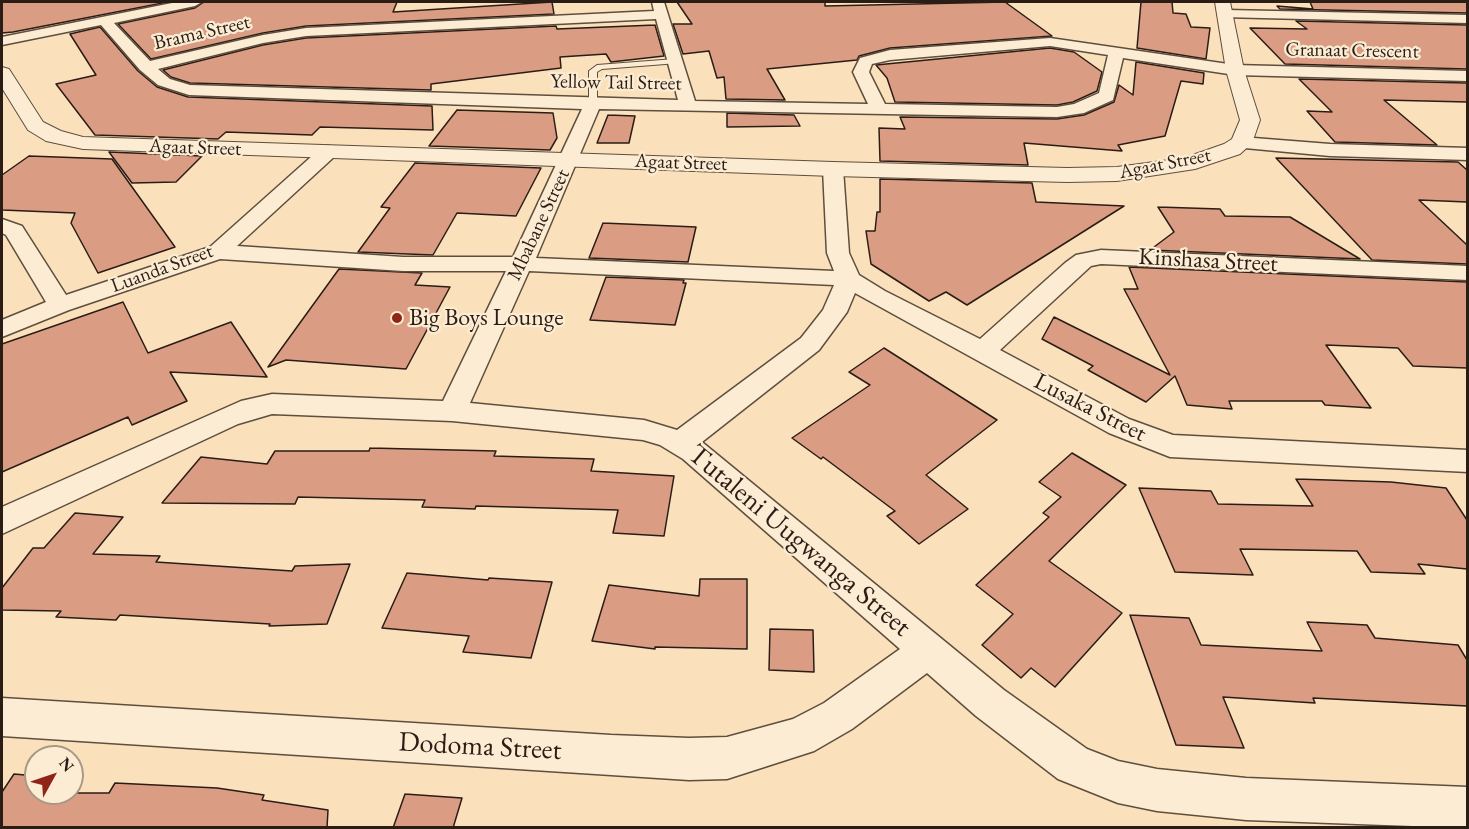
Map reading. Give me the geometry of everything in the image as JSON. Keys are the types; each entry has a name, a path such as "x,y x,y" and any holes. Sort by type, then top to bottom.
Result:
{"street":[{"path":"2,41 105,15 195,2"},
{"path":"1379,2 1389,18"},
{"path":"660,8 688,105"},
{"name":"Brama Street","path":"146,67 263,39 306,32 660,8"},
{"path":"1224,8 1389,18 1467,19"},
{"name":"Agaat Street","path":"2,73 35,126 54,136 74,141 189,148 833,169 1067,175 1117,174 1187,164 1232,149 1240,143 1250,120 1235,70 1224,8"},
{"name":"Yellow Tail Street","path":"105,15 146,67 164,82 189,90 593,104 1045,112 1078,109 1107,96 1116,52"},
{"name":"Granaat Crescent","path":"879,109 861,72 866,61 890,55 1050,42 1235,70 1467,76"},
{"name":"Mbabane Street","path":"452,411 570,159 593,104"},
{"path":"1240,143 1330,150 1467,154"},
{"name":"Luanda Street","path":"2,328 60,305 218,252 328,152"},
{"path":"680,443 810,344 835,312 849,279 838,253 833,169"},
{"path":"2,225 14,231 60,305"},
{"path":"218,252 403,264 521,264 849,279"},
{"name":"Kinshasa Street","path":"983,351 1073,268 1084,260 1101,257 1467,273"},
{"name":"Lusaka Street","path":"849,279 876,296 983,351 1119,426 1170,446 1466,463"},
{"name":"Tutaleni Uugwanga Street","path":"2,521 195,431 251,408 272,404 452,411 644,430 680,443 715,467 929,649 990,704 1073,764 1118,782 1156,790 1246,798 1467,808"},
{"name":"Dodoma Street","path":"2,717 542,751 689,759 727,758 800,736 838,716 929,649"}],"lane":[{"path":"593,104 593,71 600,67 675,61"}],"building":[{"path":"2,2 168,2 2,33"},
{"path":"204,2 397,2 393,12 552,2 554,14 306,26 263,33 151,59 118,24 195,8"},
{"path":"677,2 825,2 825,6 1005,2 1052,36 890,48 859,56 857,60 767,69 785,100 726,99 724,77 717,78 709,51 683,54 673,24 692,24"},
{"path":"1141,2 1172,2 1173,13 1186,14 1191,27 1210,28 1206,59 1137,48"},
{"path":"1310,2 1467,2 1467,13 1280,9 1277,6 1313,9"},
{"path":"1296,21 1467,25 1467,69 1285,64 1250,28 1307,29"},
{"path":"655,25 664,56 611,62 606,54 560,57 561,68 431,84 431,90 190,83 171,77 163,70 263,45 306,38 556,26 557,29"},
{"path":"100,27 138,71 157,87 188,97 432,106 433,130 320,127 312,135 226,132 218,139 95,135 56,84 96,75 70,34"},
{"path":"1050,48 1074,52 1102,72 1097,91 1073,102 1057,105 895,102 887,78 876,65"},
{"path":"1136,62 1204,73 1203,84 1181,81 1165,136 1118,145 1122,151 1024,143 1028,165 880,161 879,128 905,129 900,117 1057,119 1084,115 1114,102 1119,85 1133,95"},
{"path":"1299,79 1467,83 1467,102 1384,100 1437,145 1335,142 1307,111 1332,112"},
{"path":"457,110 553,113 557,138 550,150 429,146"},
{"path":"727,113 794,115 800,126 727,127"},
{"path":"608,115 635,116 629,143 597,143"},
{"path":"109,152 202,156 176,182 132,183"},
{"path":"29,156 112,159 175,247 98,273 71,223 75,213 2,210 2,175"},
{"path":"1276,158 1458,162 1467,170 1467,202 1419,200 1467,245 1467,264 1372,260"},
{"path":"415,163 541,168 516,216 457,213 433,255 358,252 390,208 381,207"},
{"path":"880,179 1032,183 1036,202 1124,206 967,305 946,292 929,301 871,264 866,231 875,231 877,212 880,212"},
{"path":"1158,207 1220,209 1225,216 1290,217 1360,259 1150,250 1174,232"},
{"path":"603,223 696,227 688,262 589,258"},
{"path":"1129,267 1467,282 1467,368 1413,366 1398,348 1326,345 1371,408 1325,405 1322,401 1229,401 1232,409 1187,405 1175,376 1146,402 1088,370 1093,366 1042,339 1054,317 1170,375 1124,289 1138,289"},
{"path":"339,269 422,273 415,285 450,287 406,369 286,360 268,367"},
{"path":"606,277 684,280 683,283 686,283 675,325 590,320"},
{"path":"123,302 148,353 231,322 267,377 170,372 187,401 132,425 128,417 2,472 2,344"},
{"path":"884,348 997,420 926,475 968,509 919,544 887,516 895,511 823,457 821,459 792,438 870,385 849,372"},
{"path":"370,448 496,451 494,456 594,459 591,471 674,476 664,536 613,533 618,510 476,506 475,509 422,507 425,500 298,497 295,504 162,503 201,457 267,464 275,451 369,451"},
{"path":"1072,453 1126,485 1049,561 1122,613 1055,687 1031,668 1021,678 982,645 1013,614 976,585 1049,517 1043,513 1061,497 1039,482"},
{"path":"1296,479 1391,482 1446,488 1467,520 1467,569 1418,564 1425,574 1371,572 1357,551 1240,549 1253,575 1175,572 1139,488 1211,491 1218,504 1313,506"},
{"path":"75,513 123,517 93,554 160,556 156,562 292,571 295,566 350,564 327,624 269,626 270,624 120,615 116,620 56,617 61,611 2,610 2,588 33,548 44,548"},
{"path":"407,573 488,580 489,578 552,582 531,658 463,652 469,636 382,628"},
{"path":"700,579 747,579 747,649 655,647 655,649 592,641 609,585 699,596"},
{"path":"1130,615 1189,618 1201,645 1322,651 1307,622 1367,625 1375,638 1458,645 1467,660 1467,706 1313,698 1315,703 1223,697 1244,748 1176,745"},
{"path":"770,629 813,630 814,672 769,670"},
{"path":"14,774 24,775 24,805 84,805 84,793 109,793 115,783 217,788 264,795 262,800 328,810 327,828 2,828 2,792"},
{"path":"405,794 462,798 453,828 393,828"}],"place":[{"name":"Big Boys Lounge","path":"397,318"}]}
